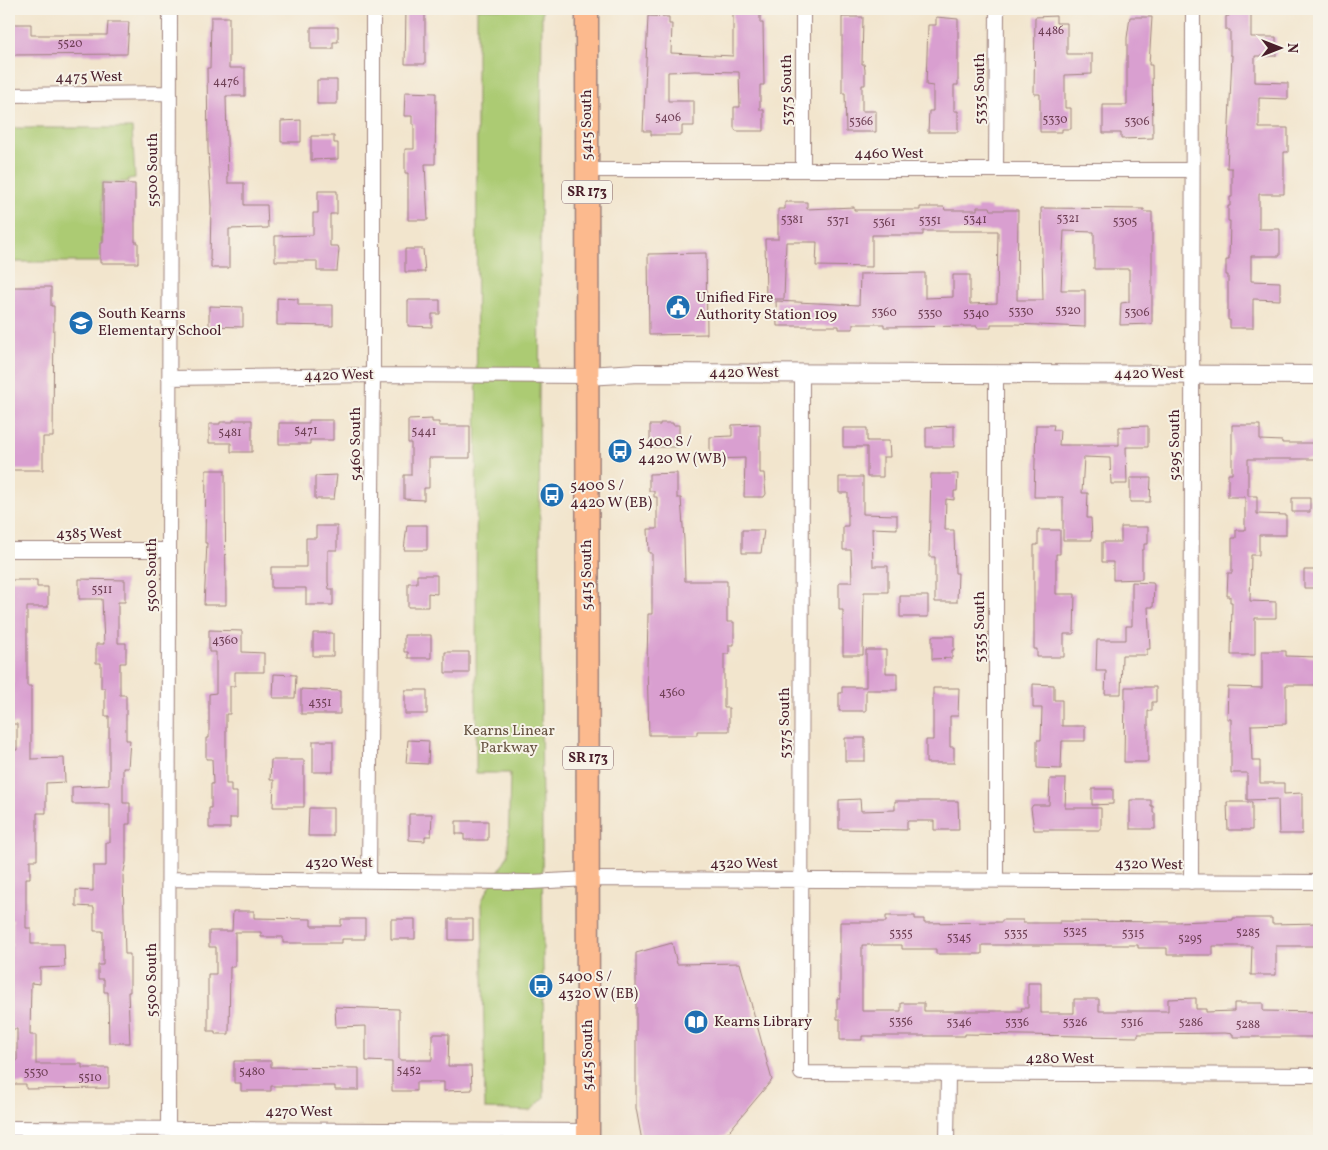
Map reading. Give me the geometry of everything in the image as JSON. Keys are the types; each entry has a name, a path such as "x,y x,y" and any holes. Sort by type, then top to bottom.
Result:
{"main road":[{"name":"5415 South","path":"587,9 588,1136"}],"street":[{"name":"5500 South","path":"168,1134 170,9"},
{"name":"5460 South","path":"369,880 373,375 373,9"},
{"name":"5375 South","path":"803,9 803,170"},
{"name":"5335 South","path":"996,170 997,9"},
{"name":"5295 South","path":"1190,882 1193,9"},
{"name":"4475 West","path":"9,95 170,93"},
{"name":"4460 West","path":"587,170 1191,170"},
{"name":"4420 West","path":"169,378 373,375 587,376 638,373 1319,375"},
{"name":"5375 South","path":"801,1073 802,373"},
{"name":"5335 South","path":"996,374 996,880"},
{"name":"4385 West","path":"9,550 169,550"},
{"name":"4320 West","path":"169,879 531,882 588,879 1319,882"},
{"name":"4280 West","path":"801,1073 1319,1075"},
{"path":"947,1141 948,1075"},
{"name":"4270 West","path":"9,1128 168,1134 588,1136"}],"green space":[{"name":"Kearns Linear Parkway","path":"477,9 542,9 539,409 544,1098 530,1111 485,1109 482,900 508,855 510,773 476,773"},
{"path":"9,128 132,128 135,178 128,179 128,182 102,182 102,262 9,262"}],"building":[{"path":"406,9 425,9 425,64 405,64"},
{"path":"733,9 760,9 760,23 763,23 764,85 760,85 760,110 764,110 764,131 736,131 734,128 734,107 740,107 739,72 695,71 668,72 668,101 694,101 694,126 682,126 682,135 651,135 651,131 643,131 648,16 669,17 669,24 672,24 671,53 733,56"},
{"path":"1229,9 1251,9 1251,37 1276,37 1276,56 1255,56 1255,82 1288,83 1288,99 1259,98 1259,128 1288,128 1288,152 1284,152 1284,194 1259,194 1259,229 1280,229 1280,256 1251,256 1251,281 1280,282 1280,300 1253,299 1253,328 1230,328 1230,320 1228,320 1226,260 1229,260 1230,221 1228,221 1228,206 1230,206 1230,197 1232,197 1232,168 1227,168 1232,55 1230,55 1230,30 1226,30 1226,16 1229,16"},
{"path":"1056,16 1056,23 1067,23 1067,54 1092,54 1092,74 1065,75 1065,108 1071,108 1071,129 1062,129 1062,132 1040,132 1040,94 1034,94 1035,17"},
{"path":"211,17 229,17 229,68 245,68 245,96 226,96 228,183 244,183 244,205 267,205 268,228 229,229 229,268 211,268 210,260 211,205 207,68 210,68"},
{"path":"842,17 863,17 862,64 864,64 865,70 865,85 862,85 862,111 876,111 876,132 846,132 845,93 842,93"},
{"path":"936,17 958,19 958,85 954,85 954,111 958,111 958,132 928,132 929,111 933,111 933,86 926,85 928,25 936,25"},
{"path":"1130,17 1152,17 1149,65 1152,65 1153,138 1121,139 1121,133 1103,133 1103,105 1127,105 1127,38"},
{"path":"108,22 129,22 127,54 11,55 11,24 31,24 31,35 107,35"},
{"path":"311,27 338,27 338,42 333,42 333,49 311,49"},
{"path":"317,80 337,80 337,104 317,104"},
{"path":"405,92 436,93 435,164 425,164 428,220 408,220 408,173 405,173 405,149 414,149 414,124 412,124 412,116 404,116"},
{"path":"301,120 301,142 281,142 281,121"},
{"path":"311,136 334,136 334,143 338,143 338,159 311,160"},
{"path":"103,183 135,184 135,242 138,242 138,263 100,263 100,243 103,243"},
{"path":"318,191 337,191 337,214 330,214 330,246 338,246 339,249 337,271 317,271 317,261 275,261 275,236 313,235 313,213 318,213"},
{"path":"785,202 807,202 807,209 854,207 854,210 920,210 920,207 944,207 945,210 977,210 977,207 990,207 991,210 1018,210 1017,300 1043,300 1041,208 1144,209 1144,212 1152,212 1152,324 1120,325 1121,303 1129,302 1129,269 1094,269 1094,232 1064,231 1061,290 1085,290 1085,327 991,324 991,328 977,328 977,326 884,327 884,324 853,324 853,329 839,329 839,326 777,326 776,301 859,305 860,274 925,273 925,298 953,297 953,275 970,275 970,304 997,303 998,231 923,231 923,235 872,235 872,267 816,266 817,242 786,242 784,299 766,299 765,239 778,239 778,209 785,209"},
{"path":"405,249 423,249 425,272 405,272"},
{"name":"Unified Fire Authority Station 109","path":"706,253 707,334 649,335 648,254"},
{"path":"10,287 51,287 51,306 54,306 53,437 43,437 43,470 9,470"},
{"path":"277,298 298,299 298,305 333,305 333,326 277,325"},
{"path":"408,300 440,300 440,314 432,314 432,327 408,326"},
{"path":"209,306 243,307 243,327 209,326"},
{"path":"432,419 432,422 439,422 439,426 470,426 470,458 429,458 429,488 424,488 424,500 404,499 404,475 411,475 411,443 408,443 408,420"},
{"path":"233,420 252,420 252,452 231,452 231,443 209,443 209,424 233,422"},
{"path":"309,420 333,420 333,440 310,440 310,444 279,444 279,423 309,423"},
{"path":"660,423 679,425 679,447 650,447 650,425 660,425"},
{"path":"760,424 760,473 764,473 766,494 764,497 744,497 745,458 710,459 710,437 732,436 732,425"},
{"path":"1036,425 1054,425 1053,430 1060,430 1059,445 1119,445 1119,427 1148,426 1148,447 1126,447 1127,484 1111,484 1110,458 1084,457 1082,493 1088,493 1087,518 1091,518 1092,540 1063,540 1063,497 1034,497"},
{"path":"1232,425 1260,425 1260,440 1282,441 1282,443 1319,443 1319,459 1248,459 1248,496 1257,496 1257,514 1286,515 1286,535 1259,535 1259,555 1251,555 1250,601 1276,602 1276,618 1255,618 1255,655 1231,655 1232,602 1230,602 1230,596 1227,596 1228,573 1232,573 1232,538 1236,538 1236,530 1245,530 1245,497 1228,497 1228,474 1232,474"},
{"path":"954,426 954,447 926,447 926,427"},
{"path":"843,428 867,428 867,441 889,441 890,457 883,457 883,477 867,477 867,447 843,447"},
{"path":"206,470 225,470 226,605 204,605 207,543 205,543"},
{"path":"677,473 677,498 681,498 685,581 727,581 727,622 734,622 734,645 729,645 729,654 724,654 724,708 729,708 729,731 697,731 697,735 649,735 647,666 648,614 652,614 652,553 649,553 648,529 657,529 657,497 654,497 654,491 649,491 649,474"},
{"path":"931,474 958,474 957,491 954,491 954,500 946,499 945,530 954,530 955,573 958,573 957,602 935,602 935,557 929,557"},
{"path":"337,475 334,499 315,499 315,476"},
{"path":"839,477 863,477 863,514 897,515 897,529 872,528 873,566 888,566 888,592 864,592 863,655 843,655 843,610 839,610 839,582 852,582 851,550 843,550 843,526 848,526 848,493 839,493"},
{"path":"1130,478 1151,478 1150,502 1130,502"},
{"path":"1292,498 1310,498 1310,512 1292,512"},
{"path":"407,525 427,525 427,550 404,550"},
{"path":"316,526 337,526 337,550 328,550 328,582 329,589 333,589 333,605 306,605 306,588 271,588 271,567 306,567 306,538 316,538"},
{"path":"1121,527 1148,527 1148,544 1144,544 1144,550 1142,550 1142,579 1113,580 1113,562 1102,562 1102,542 1121,542"},
{"path":"742,530 764,530 761,553 742,553"},
{"path":"1038,530 1060,530 1060,554 1056,554 1056,594 1075,594 1074,634 1064,634 1064,657 1037,657 1037,649 1034,649 1034,545 1038,545"},
{"path":"1304,570 1318,570 1318,588 1304,588"},
{"path":"417,575 437,575 437,594 428,593 428,607 408,607 408,583 417,583"},
{"path":"79,579 125,580 125,602 118,602 118,643 126,643 126,663 120,663 120,695 126,695 126,740 130,740 128,768 123,768 123,803 130,803 130,824 126,824 126,862 123,876 125,954 130,954 130,992 128,992 130,1043 109,1043 108,992 104,992 104,979 98,979 98,965 103,965 103,931 94,931 94,907 76,906 76,890 93,891 93,866 106,866 106,842 110,842 110,804 72,804 72,787 109,785 109,716 105,716 105,688 101,688 101,663 96,663 96,644 104,644 102,599 79,599"},
{"path":"9,580 37,580 37,587 48,587 48,607 27,607 27,686 31,686 31,759 64,758 65,782 46,783 46,813 37,813 37,860 30,860 30,878 26,878 26,928 31,928 31,944 64,944 65,967 40,968 40,984 31,983 30,1035 36,1035 36,1064 82,1064 82,1068 109,1068 109,1088 26,1089 26,1084 9,1084 9,1061 17,1061 17,1029 10,1029 9,946 12,946 13,920 9,920 11,815 9,815 9,794 10,750 17,750 17,724 9,724 10,686 13,686 13,653 9,653 9,631 12,631 12,601 9,601"},
{"path":"1132,582 1153,583 1154,585 1153,607 1148,607 1150,649 1147,649 1147,655 1122,655 1121,694 1105,694 1106,671 1096,671 1097,640 1126,640 1126,626 1132,626"},
{"path":"900,596 928,596 928,617 900,617"},
{"path":"209,630 242,631 242,652 264,653 264,672 235,672 235,686 230,686 230,714 226,714 226,784 231,784 231,792 237,792 237,818 230,818 230,828 209,828 211,784 213,784 212,759 206,759 206,738 209,738 209,694 216,693 216,652 209,652"},
{"path":"313,633 333,633 333,656 313,656"},
{"path":"404,635 431,635 431,658 408,658 408,652 404,652"},
{"path":"932,636 954,636 952,658 932,659"},
{"path":"866,650 886,650 886,673 897,673 897,690 866,690 866,711 839,711 839,693 842,693 842,687 866,687"},
{"path":"1262,651 1286,651 1286,656 1317,657 1316,685 1286,685 1286,724 1251,725 1252,761 1260,761 1260,783 1284,783 1284,794 1302,793 1302,834 1279,834 1278,799 1247,800 1247,773 1231,773 1231,719 1227,719 1228,687 1262,688"},
{"path":"445,652 469,652 469,673 445,673"},
{"path":"274,674 296,675 295,698 273,698"},
{"path":"1033,684 1054,685 1054,700 1062,700 1062,726 1085,726 1085,741 1062,741 1061,769 1037,768 1037,740 1041,740 1042,708 1033,708"},
{"path":"1125,687 1156,687 1156,702 1152,702 1152,711 1148,711 1148,762 1124,762"},
{"path":"933,688 959,688 958,716 950,716 950,747 954,747 954,763 926,763 926,740 933,740"},
{"path":"301,689 340,691 340,714 301,714"},
{"path":"405,690 427,690 427,714 405,714"},
{"path":"845,738 865,738 865,761 845,761"},
{"path":"408,740 429,741 428,764 406,763"},
{"path":"313,741 333,741 333,772 313,772"},
{"path":"271,760 304,760 304,807 273,807 274,780 270,780"},
{"path":"1050,779 1066,779 1065,808 1101,808 1101,830 1034,830 1031,808 1033,805 1049,805"},
{"path":"1092,789 1113,789 1113,804 1092,805"},
{"path":"860,799 861,811 895,810 895,801 958,801 959,830 934,830 934,821 907,821 907,830 839,829 839,800"},
{"path":"1130,800 1151,800 1153,813 1155,813 1155,829 1130,829"},
{"path":"1227,802 1252,802 1252,830 1228,830"},
{"path":"309,808 333,808 333,836 308,836"},
{"path":"409,814 432,814 431,836 425,836 425,841 409,840"},
{"path":"456,821 488,821 488,840 464,840 464,834 456,834"},
{"path":"233,911 254,911 254,918 311,919 311,926 341,926 341,919 365,919 365,939 342,939 342,943 283,943 283,937 261,937 261,932 235,932 235,967 230,967 229,1034 215,1034 215,1031 208,1031 208,974 216,974 216,947 209,947 209,931 232,931"},
{"path":"886,916 915,916 915,919 924,919 924,923 1002,922 1002,920 1023,920 1023,923 1060,923 1060,921 1175,922 1233,920 1233,918 1272,918 1272,924 1319,923 1319,946 1276,946 1276,975 1251,975 1252,946 1213,946 1213,955 1167,955 1167,948 1138,948 1138,945 982,945 982,954 936,954 936,949 902,949 902,945 862,945 862,1011 901,1011 901,1003 924,1003 924,1011 1022,1011 1021,1008 1028,1008 1028,983 1041,983 1041,1013 1074,1013 1074,999 1099,999 1099,1011 1168,1011 1168,999 1196,998 1196,1009 1206,1009 1206,1012 1234,1011 1234,1003 1263,1003 1263,1011 1319,1012 1319,1035 1316,1034 1316,1037 1233,1037 1233,1034 1225,1033 1138,1034 1138,1037 965,1034 965,1036 862,1036 862,1040 840,1040 837,998 840,998 840,922 886,922"},
{"path":"391,919 415,919 415,939 391,939"},
{"path":"449,919 473,919 473,940 449,940"},
{"name":"Kearns Library","path":"672,943 677,964 740,963 772,1080 725,1136 694,1141 642,1141 636,1108 636,953"},
{"path":"335,1007 399,1009 399,1060 432,1060 432,1034 449,1034 448,1066 471,1066 472,1090 444,1091 444,1082 416,1082 416,1091 392,1091 392,1062 366,1061 366,1026 336,1027"},
{"path":"234,1061 271,1061 271,1067 359,1068 359,1090 335,1090 335,1086 271,1086 271,1091 241,1091 241,1083 234,1083"}],"place":[{"name":"Unified Fire Authority Station 109","path":"678,307"},
{"name":"South Kearns Elementary School","path":"81,323"},
{"name":"5400 S / 4420 W (WB)","path":"620,451"},
{"name":"5400 S / 4420 W (EB)","path":"552,495"},
{"name":"5400 S / 4320 W (EB)","path":"541,986"},
{"name":"Kearns Library","path":"696,1022"}]}
